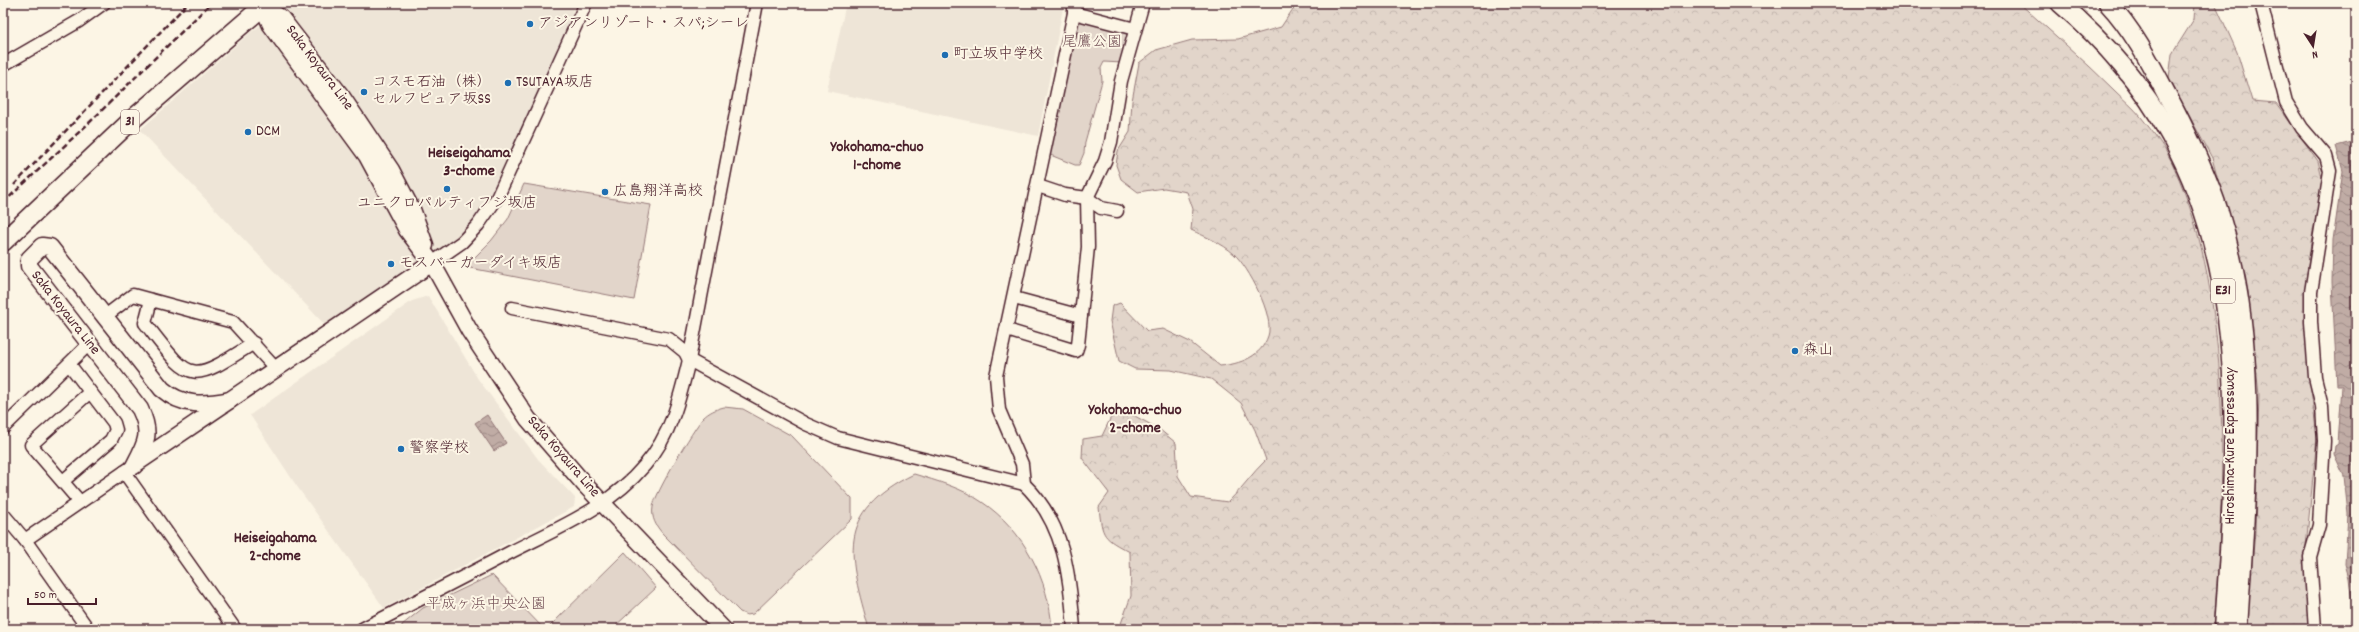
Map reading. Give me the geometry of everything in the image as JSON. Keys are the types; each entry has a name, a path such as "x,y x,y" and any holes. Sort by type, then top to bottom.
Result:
{"highway":[{"name":"Hiroshima-Kure Expressway","path":"2060,3 2124,66 2160,116 2174,140 2196,189 2218,260 2230,337 2234,425 2224,629"},
{"name":"Hiroshima-Kure Expressway","path":"2108,3 2129,28 2146,56 2188,136 2212,193 2233,267 2244,342 2248,405 2247,468 2238,629"},
{"name":"31","path":"3,242 134,118 264,4"}],"main road":[{"name":"Saka Koyaura Line","path":"264,4 271,25 367,156 407,230 432,263 469,330 528,419 585,485 723,629"},
{"name":"Saka Koyaura Line","path":"129,469 148,436 144,418 140,409 29,266 29,259 42,246 50,248 169,396 190,404 211,404 230,400"},
{"name":"Saka Koyaura Line","path":"129,469 432,263"}],"street":[{"path":"3,65 78,21 104,3"},
{"path":"432,263 462,242 478,225 497,198 586,3"},
{"path":"362,629 386,624 604,504 646,465 658,447 669,428 678,405 689,360 757,3"},
{"path":"1007,330 1076,351 1088,247 1087,198 1105,161 1111,142 1121,81 1143,3"},
{"path":"2261,3 2286,102 2302,128 2326,156 2330,171 2312,292 2311,322 2315,377 2322,406 2324,441 2319,525 2310,557 2315,629"},
{"path":"1024,484 1022,464 999,410 996,376 1038,186 1074,8 1136,29"},
{"path":"1038,186 1064,195 1087,198 1101,208 1117,211"},
{"path":"104,317 133,295 233,322 254,343 276,369"},
{"path":"1014,298 1081,316"},
{"path":"151,300 145,323 178,365 188,371 197,373 207,372 254,343"},
{"path":"512,308 669,339 685,352 689,360 806,424 838,438 1024,484 1037,496 1056,532 1064,552 1070,577 1074,629"},
{"path":"3,428 89,344"},
{"path":"63,481 115,435 114,423 69,364"},
{"path":"80,502 31,446 90,392"},
{"path":"25,540 129,469 235,629"},
{"path":"3,514 25,540 88,629"}],"shaded area":[{"path":"292,3 576,3 495,200 460,241 327,327 140,130 251,32"},
{"name":"町立坂中学校","path":"846,3 1064,3 1038,136 827,91"},
{"name":"警察学校","path":"428,296 478,379 538,459 575,498 574,507 384,608 296,485 250,415 412,301"}],"green space":[{"path":"1297,3 2019,3 2091,68 2141,117 2168,154 2194,220 2207,276 2216,334 2221,394 2221,515 2214,629 1119,629 1131,596 1130,552 1109,540 1103,531 1099,507 1109,493 1082,458 1083,439 1102,436 1111,417 1131,414 1159,429 1176,443 1178,476 1191,497 1228,502 1266,460 1255,430 1241,403 1211,379 1171,370 1135,369 1119,361 1110,321 1112,306 1120,303 1147,331 1163,329 1190,342 1220,366 1242,361 1255,354 1265,343 1269,328 1268,317 1259,292 1240,260 1214,240 1191,230 1193,209 1187,192 1164,188 1138,192 1121,179 1116,165 1118,151 1130,132 1132,101 1139,63 1156,50 1192,40 1238,39 1281,27"},
{"path":"2195,3 2215,3 2237,52 2252,101 2276,103 2318,161 2323,181 2311,242 2305,289 2311,389 2317,438 2305,556 2310,629 2246,629 2255,532 2259,395 2248,291 2212,158 2169,78 2172,54 2194,19"},
{"name":"尾鷹公園","path":"1076,16 1131,32 1122,63 1104,62 1101,68 1102,81 1085,142 1084,153 1079,165 1075,165 1048,154"},
{"path":"524,184 651,205 634,300 465,267 491,241 508,219"},
{"path":"724,407 743,409 792,436 852,499 852,519 753,614 747,615 740,612 663,534 653,518 653,507 660,489 698,424 705,416"},
{"path":"914,474 949,485 974,497 997,513 1010,527 1032,558 1040,575 1046,592 1052,629 869,629 856,580 853,559 854,539 859,521 870,505 888,489"},
{"name":"平成ヶ浜中央公園","path":"625,552 656,588 612,629 547,629"},
{"name":"平成ヶ浜中央公園","path":"492,575 544,629 402,629 402,625 423,608"}],"water":[{"path":"2356,141 2356,629 2349,629 2353,611 2349,578 2345,564 2348,514 2344,476 2334,454 2335,446 2338,444 2342,386 2337,386 2332,282 2333,240 2343,171 2336,146"},
{"path":"487,415 506,443 494,451 475,423"}],"railway":[{"path":"14,185 188,3"},
{"path":"3,203 90,122 211,3"}],"place":[{"name":"アジアンリゾート・スパ;シーレ","path":"530,24"},
{"name":"町立坂中学校","path":"945,55"},
{"name":"TSUTAYA坂店","path":"508,83"},
{"name":"コスモ石油（株） セルフピュア坂SS","path":"364,92"},
{"name":"DCM","path":"248,132"},
{"name":"ユニクロパルティフジ坂店","path":"447,189"},
{"name":"広島翔洋高校","path":"605,192"},
{"name":"モスバーガーダイキ坂店","path":"391,264"},
{"name":"森山","path":"1795,351"},
{"name":"警察学校","path":"401,449"}],"district":[{"name":"Yokohama-chuo 1-chome","path":"877,156"},
{"name":"Heiseigahama 3-chome","path":"469,162"},
{"name":"Yokohama-chuo 2-chome","path":"1135,419"},
{"name":"Heiseigahama 2-chome","path":"275,547"}]}
